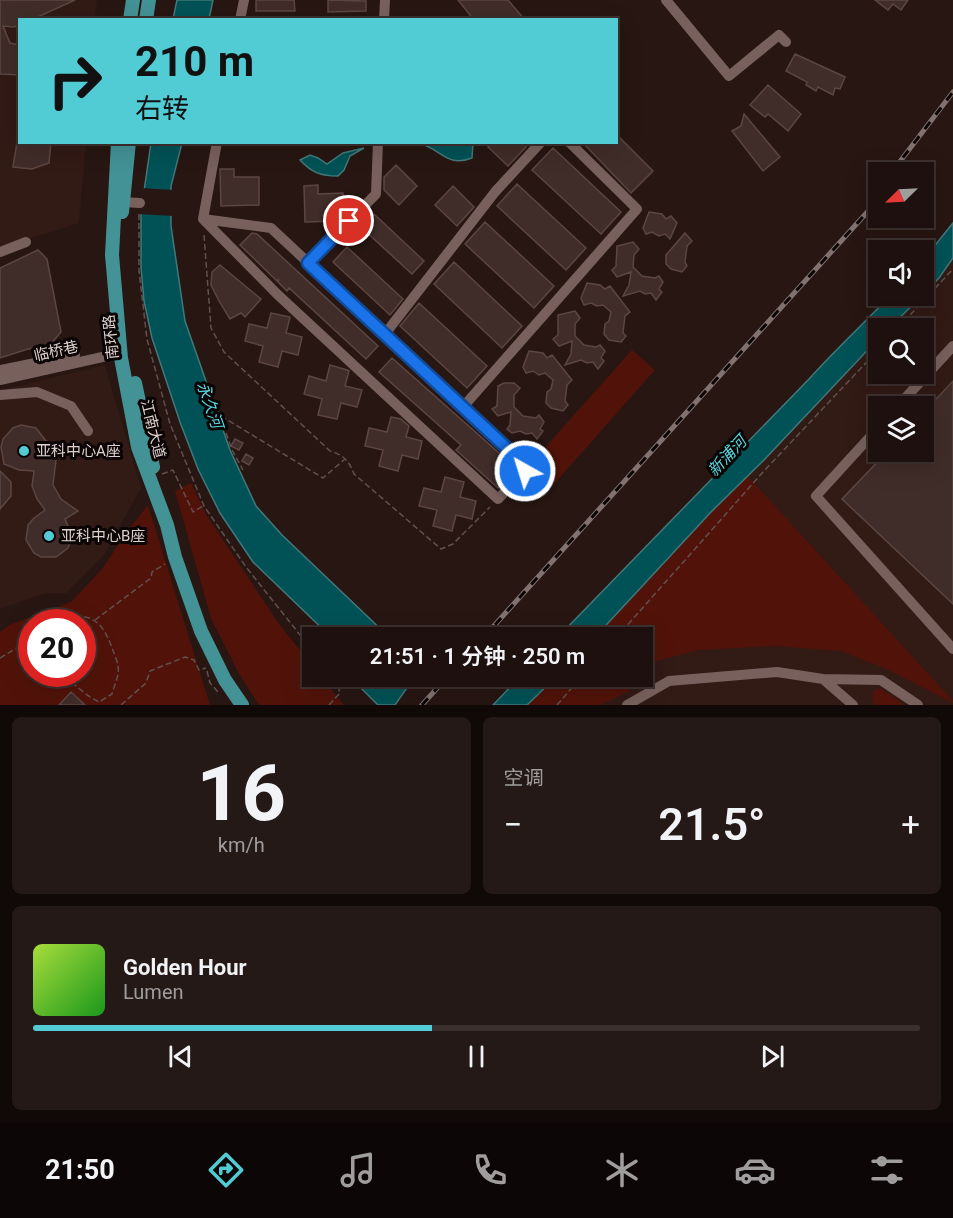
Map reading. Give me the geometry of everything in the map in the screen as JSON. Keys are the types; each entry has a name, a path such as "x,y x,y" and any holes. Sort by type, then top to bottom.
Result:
{"main road":[{"path":"130,18 133,0"},
{"path":"146,18 149,0"},
{"name":"江南大道","path":"118,144 112,255 120,350 138,447 167,525 175,557 201,631 225,680 242,705"},
{"name":"南环路","path":"129,144 120,254 129,356 167,525"}],"street":[{"path":"240,18 244,0"},
{"path":"384,18 385,0"},
{"path":"666,0 729,76 779,35 786,42"},
{"path":"203,219 217,144"},
{"path":"308,263 376,194 378,144"},
{"path":"385,334 495,192 539,144"},
{"path":"463,407 637,209 571,144"},
{"path":"123,202 140,208"},
{"path":"203,219 271,228 524,464 525,471 498,499 277,294 203,219"},
{"path":"0,252 26,242"},
{"path":"907,396 953,346"},
{"name":"临桥巷","path":"0,370 120,350"},
{"name":"临桥巷","path":"0,380 120,350"},
{"path":"0,395 37,392 72,406 88,431"},
{"path":"868,439 816,496 953,650"},
{"path":"627,705 669,681 777,672 823,679 881,680 918,705"},
{"path":"823,679 853,705"}],"path":[{"path":"140,208 139,272 147,339 170,424 204,506 246,567 302,637"},
{"path":"203,219 211,328 224,352 330,450 341,454 350,463 354,474 441,549 453,544 498,499"},
{"path":"907,318 953,269"},
{"path":"626,627 763,472 868,362"},
{"path":"214,399 232,450 243,470"},
{"path":"220,416 323,478 345,458"},
{"path":"155,476 173,470 193,512 204,506"},
{"path":"96,619 151,578 152,572 175,557"},
{"path":"96,620 110,641 119,668 112,694 99,702"},
{"path":"0,658 18,647"},
{"path":"122,705 146,683 150,671 185,657 194,660 199,670 206,667 210,683 221,695"},
{"path":"77,687 102,705"},
{"path":"329,705 340,693 338,687"},
{"path":"557,705 573,687"}],"shaded area":[{"path":"0,0 97,0 95,18 18,18 18,144 86,144 79,223 0,248"},
{"path":"953,231 953,705 514,705 531,687 653,687 653,627 586,627 868,328 868,384 934,384 934,318 877,318 889,306 934,306 934,254"},
{"path":"632,350 655,370 554,484 531,463"},
{"path":"105,365 141,488 104,555 66,593 45,593 0,609 0,390"},
{"path":"743,471 953,703 889,670 841,651 776,646 698,650 653,662 653,627 599,627"},
{"path":"191,483 207,516 279,624 302,653 302,687 329,687 344,705 259,705 238,672 211,618 175,491"},
{"path":"148,505 210,705 0,705 0,632 18,622 18,687 96,687 96,609 52,609 71,602 103,568 125,534"},
{"path":"543,687 628,687 629,691 601,705 526,705"},
{"path":"880,688 905,705 875,705 872,701 873,691"}],"water":[{"path":"177,0 213,0 209,18 173,18"},
{"name":"永久河","path":"151,144 182,144 171,186 171,226 185,321 230,450 256,506 282,535 379,627 321,627 253,562 220,513 198,469 152,338 144,301 141,268 141,212"},
{"path":"422,144 473,144 472,158 456,161"},
{"path":"364,148 350,156 344,170 338,176 317,173 300,160 310,155 327,164 343,153"},
{"path":"953,223 953,258 934,283 934,247"},
{"path":"880,306 912,306 899,318 868,318"},
{"path":"868,318 868,350 764,460 711,512 604,627 568,627 809,379"},
{"path":"360,687 408,687 395,705 378,705"},
{"path":"510,687 546,687 527,705 493,705"}],"pier":[{"path":"141,188 174,190 174,216 138,214"}],"building":[{"path":"0,0 75,0 35,18 18,18 18,25 14,27 3,26 10,43 18,45 18,75 0,74"},
{"path":"256,0 294,0 295,11 256,11"},
{"path":"328,0 366,1 366,11 328,12"},
{"path":"458,0 508,0 523,18 472,18"},
{"path":"875,0 908,0 901,10 893,4 888,10"},
{"path":"795,54 845,77 840,89 835,88 833,95 818,87 816,91 806,85 807,82 786,71"},
{"path":"768,85 801,114 788,131 768,114 765,117 750,105"},
{"path":"744,114 780,157 763,171 732,131 741,126"},
{"path":"618,136 653,171 631,193 584,144 618,144"},
{"path":"17,142 18,144 51,144 49,163 32,169 13,167"},
{"path":"491,144 523,144 526,147 508,166 488,147"},
{"path":"553,148 621,212 601,234 532,170"},
{"path":"396,165 417,186 399,205 384,190 384,177"},
{"path":"220,169 234,169 234,177 259,177 259,205 221,206"},
{"path":"517,184 586,248 566,270 497,206"},
{"path":"318,185 318,194 343,193 343,217 338,221 305,222 304,186"},
{"path":"453,186 474,207 457,226 435,205"},
{"path":"649,212 662,214 666,219 671,216 677,223 670,239 665,234 659,236 652,232 646,234 643,228"},
{"path":"374,214 424,261 412,274 362,228"},
{"path":"485,222 554,286 534,308 465,244"},
{"path":"252,233 257,234 378,346 366,359 289,288 287,291 278,282 279,279 277,281 240,245"},
{"path":"685,233 692,241 687,246 685,262 687,266 682,272 671,269 666,264 666,255"},
{"path":"633,242 639,249 634,255 633,267 642,276 655,278 659,276 663,282 659,289 662,292 656,300 651,293 645,294 640,291 623,296 629,285 631,272 617,277 612,270 616,266 617,246"},
{"path":"347,247 403,299 390,315 333,262"},
{"path":"38,250 47,259 61,332 49,346 28,349 0,358 0,268"},
{"path":"454,262 522,326 502,348 434,284"},
{"path":"220,265 261,299 245,317 241,313 230,319 211,285 212,272"},
{"path":"587,283 600,285 605,289 610,286 630,312 625,316 623,333 626,336 621,342 609,340 604,334 605,324 609,321 611,312 603,305 597,306 591,303 584,305 581,298"},
{"path":"419,303 487,366 467,388 400,326"},
{"path":"575,311 580,318 575,324 575,336 584,345 596,347 600,345 605,351 601,358 604,361 598,369 593,362 587,363 581,360 565,365 571,354 572,341 559,346 553,339 558,335 558,315"},
{"path":"271,313 290,317 286,333 302,337 298,355 282,351 278,367 259,362 263,346 245,341 249,324 267,328"},
{"path":"529,351 543,353 547,358 552,355 572,380 567,385 565,401 568,405 563,411 551,408 546,403 547,392 551,389 553,380 545,373 539,375 533,371 526,373 523,367"},
{"path":"392,358 516,468 498,488 456,450 461,445 379,372"},
{"path":"330,365 349,371 345,386 362,390 357,407 341,403 337,419 318,415 322,399 304,394 309,376 326,381"},
{"path":"953,381 953,604 842,499 877,462 934,462 934,401"},
{"path":"504,383 514,383 520,388 514,395 514,407 523,416 536,418 539,415 544,422 540,429 543,431 537,439 532,433 526,434 520,431 512,433 507,429 510,425 511,412 498,416 492,409 497,406 498,386"},
{"path":"391,417 401,419 409,426 406,437 422,441 418,459 402,455 398,471 379,466 383,450 365,446 369,428 387,432"},
{"path":"21,425 36,428 46,441 58,444 53,485 61,499 78,511 65,519 71,533 71,541 68,548 56,557 41,557 34,553 26,540 28,525 45,510 32,486 34,471 19,470 4,464 1,447 3,439 13,428"},
{"path":"235,439 243,443 239,450 231,446"},
{"path":"246,454 253,458 249,465 242,461"},
{"path":"0,471 11,482 11,496 0,509"},
{"path":"445,477 464,482 460,497 476,501 472,519 456,515 452,531 433,526 437,510 419,506 424,488 441,492"},
{"path":"71,692 85,705 59,705"}],"railway":[{"path":"900,162 953,92"},
{"path":"493,627 868,211"},
{"path":"422,705 438,687"}],"place":[{"name":"亚科中心A座","path":"24,451"},
{"name":"亚科中心B座","path":"49,536"}],"route":[{"path":"349,221 308,263 524,464 525,471"}],"water label":[{"name":"新浦河","path":"727,456"}]}
